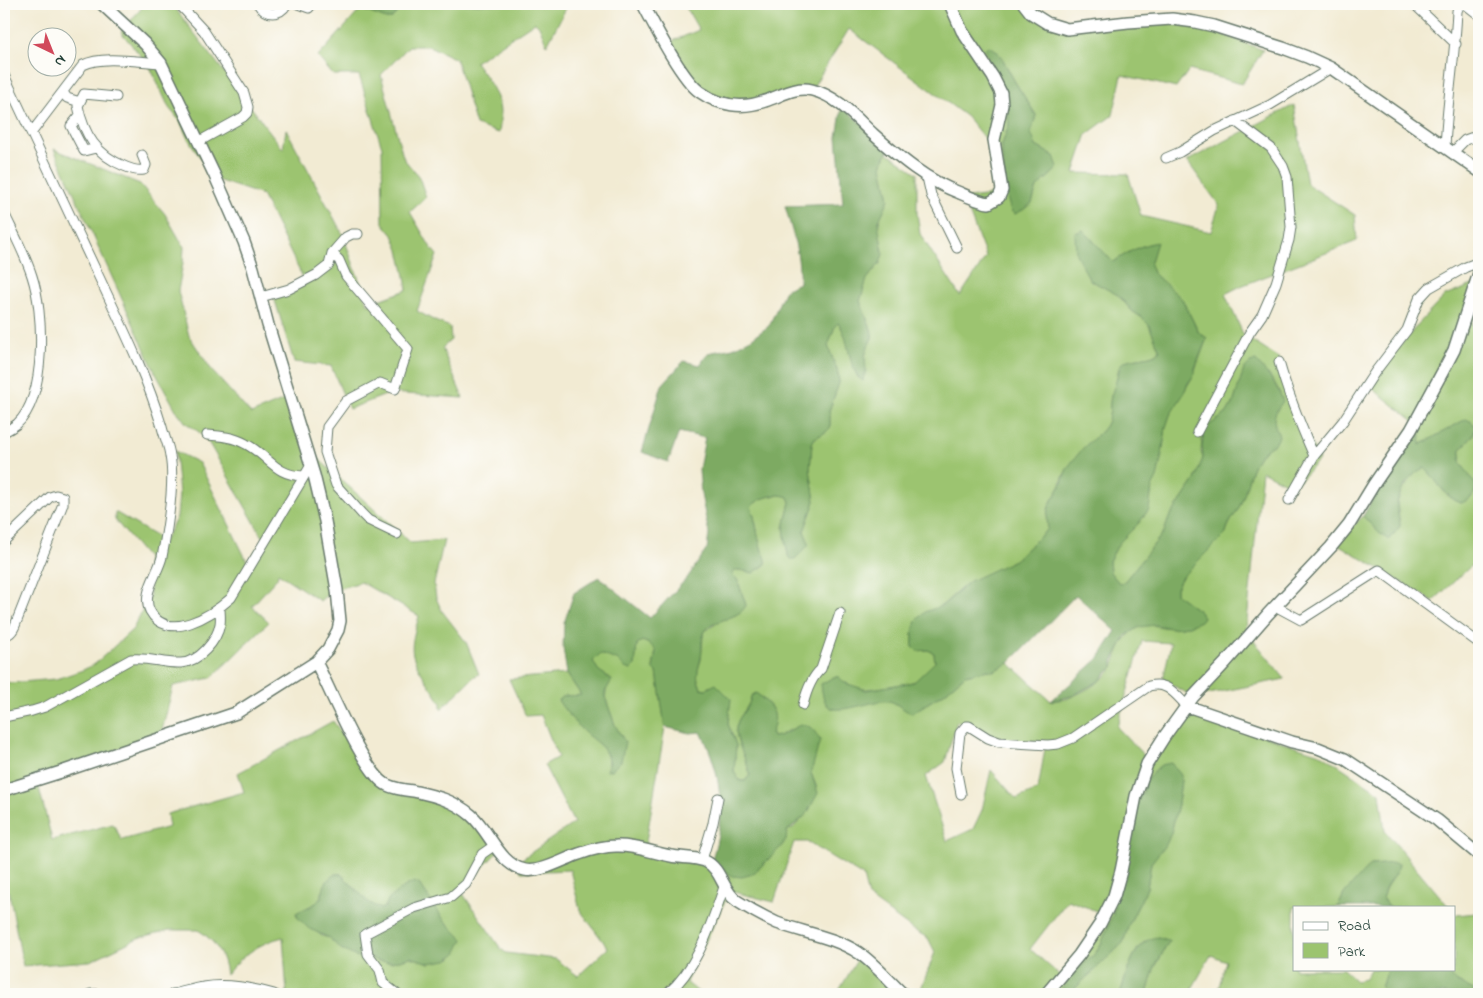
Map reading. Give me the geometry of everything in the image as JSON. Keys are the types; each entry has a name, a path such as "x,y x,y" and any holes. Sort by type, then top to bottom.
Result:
{"street":[{"path":"4,790 236,713 316,662 334,641 340,621 338,590 325,521 311,465 244,242 160,63 145,44 102,4"},
{"path":"178,4 204,32 248,101 247,113 243,117 198,142"},
{"path":"258,4 267,12 276,13 284,9 288,4"},
{"path":"298,4 309,8"},
{"path":"643,4 676,62 694,87 700,92 732,106 744,106 766,101 781,94 804,89 820,93 840,104 898,155 927,176 949,189 985,202 994,201 1002,193 994,140 1002,105 1001,93 993,77 962,30 950,4"},
{"path":"1024,4 1031,12 1047,23 1067,29 1172,19 1204,24 1284,48 1331,68 1479,171"},
{"path":"1414,4 1456,44"},
{"path":"1449,151 1446,121 1456,44 1454,7 1465,4 1479,15"},
{"path":"32,132 84,65 92,61 113,60 160,63"},
{"path":"1166,158 1180,152 1214,131 1270,105 1331,68"},
{"path":"4,75 137,358 154,402 170,456 172,476 170,499 162,559 148,593 150,611 162,623 178,626 188,624 220,608 231,598 311,465"},
{"path":"63,92 67,98 80,102"},
{"path":"116,97 84,94 78,106 86,133 101,154 133,170 144,170 146,165 142,155"},
{"path":"1197,432 1250,332 1262,315 1276,284 1291,227 1287,177 1283,166 1271,148 1235,121"},
{"path":"1449,151 1465,140 1479,135"},
{"path":"927,176 931,196 957,248"},
{"path":"4,213 25,257 32,277 39,312 40,340 37,381 33,396 26,412 17,424 4,432"},
{"path":"260,297 289,289 316,275 328,265 332,253 346,237 358,234"},
{"path":"332,253 339,260 346,276 408,349 395,389 380,383 346,401 328,427 325,452 336,485 368,520 397,534"},
{"path":"1289,500 1314,456 1353,408 1370,378 1407,330 1419,299 1429,288 1448,276 1479,262"},
{"path":"1046,994 1078,956 1100,924 1114,896 1136,796 1147,764 1193,697 1337,540 1411,430 1454,350 1479,273"},
{"path":"1279,362 1299,424 1314,456"},
{"path":"207,435 223,436 242,442 288,474 304,476"},
{"path":"4,542 50,498 56,495 63,497 63,504 16,623 12,632 4,635"},
{"path":"1275,606 1300,620 1379,570 1479,643"},
{"path":"4,717 45,707 130,659 145,658 183,663 193,660 215,639 221,623 220,608"},
{"path":"803,705 805,696 821,669 840,613"},
{"path":"316,662 363,757 378,778 384,784 393,788 450,800 472,816 483,827 504,858 515,867 526,871 536,871 580,853 616,846 702,860 713,866 724,887 736,901 776,922 817,934 859,954 878,969 903,994"},
{"path":"961,794 956,768 960,733 966,726 1000,742 1048,745 1066,742 1149,686 1158,684 1168,687 1186,706 1292,742 1318,748 1345,759 1437,820 1479,855"},
{"path":"702,860 714,823 718,798"},
{"path":"396,994 383,983 380,970 368,954 365,934 414,908 450,897 466,884 482,854 495,845"},
{"path":"667,994 689,970 710,926 724,887"},
{"path":"174,994 202,987 242,986 274,994"},
{"path":"90,994 108,994"}],"green space":[{"path":"145,4 172,4 283,149 286,129 342,233 368,304 407,290 399,250 393,235 383,223 382,147 359,75 333,75 318,57 361,9 390,19 405,4 568,4 547,45 539,26 535,22 475,62 492,87 499,103 499,133 476,125 456,59 429,46 409,46 381,75 404,159 419,177 426,197 410,212 437,255 417,311 450,327 451,340 442,348 463,398 391,393 349,409 331,366 294,362 272,291 306,284 262,195 214,179 187,137 180,121 169,108 150,67 121,32"},
{"path":"359,4 405,4 391,19 386,19 361,9"},
{"path":"684,4 1025,4 1036,13 1062,24 1191,22 1263,50 1242,84 1189,70 1176,88 1122,75 1113,115 1087,134 1074,173 1128,174 1141,216 1211,232 1219,205 1187,161 1294,105 1307,184 1355,215 1357,241 1225,294 1244,336 1280,359 1289,396 1319,460 1293,487 1262,471 1246,631 1285,679 1194,697 1163,680 1171,643 1142,641 1117,727 1151,763 1194,713 1323,755 1380,793 1385,831 1448,906 1387,906 1383,896 1399,864 1371,865 1344,894 1338,906 1293,906 1293,970 1344,970 1356,981 1365,979 1370,970 1387,970 1381,988 1388,994 1217,994 1226,961 1211,955 1189,994 1147,994 1154,969 1169,941 1158,937 1144,942 1135,953 1120,994 1069,994 1123,943 1129,924 1147,888 1151,863 1171,833 1178,804 1181,780 1161,765 1148,778 1143,793 1139,798 1115,898 1113,915 1106,935 1095,954 1072,974 1058,994 919,994 935,952 928,938 912,929 868,897 863,876 807,842 794,842 774,902 730,891 686,982 701,994 287,994 283,937 251,951 226,975 218,949 209,938 198,930 169,930 138,938 90,961 23,966 9,892 4,892 4,680 10,683 56,679 83,670 95,664 133,629 150,595 147,558 115,520 115,512 164,541 177,517 179,494 175,451 199,463 247,561 265,541 210,445 199,432 186,423 176,410 155,372 54,149 140,184 165,214 184,247 178,291 189,336 213,372 251,414 289,398 312,453 411,543 444,540 434,584 436,598 442,611 466,642 479,674 441,709 441,703 421,673 413,655 413,641 419,616 361,582 331,591 320,601 278,573 277,578 252,606 269,622 211,678 173,686 161,735 38,784 52,840 113,824 122,840 169,827 167,814 244,792 238,773 333,721 346,739 383,781 417,797 456,811 484,829 500,849 461,891 501,949 506,953 556,959 578,976 608,948 580,910 570,870 521,872 519,861 574,823 544,765 558,757 541,715 526,716 509,679 567,674 581,695 575,697 566,695 573,717 577,724 602,747 608,766 622,738 605,697 609,677 598,671 593,661 600,653 617,660 625,668 635,665 637,644 642,641 652,645 656,651 653,667 657,671 665,727 644,854 712,859 732,876 753,874 780,848 786,840 785,835 787,831 793,828 809,811 817,788 811,773 814,732 806,725 773,737 771,733 774,714 770,706 756,693 751,696 749,704 738,720 736,729 738,742 750,775 745,781 740,781 734,772 736,745 728,724 729,713 710,686 706,689 701,688 696,675 701,660 703,636 705,631 722,620 736,615 746,605 737,579 733,575 734,571 753,571 766,564 751,507 754,504 773,496 788,497 790,502 784,528 788,556 808,541 804,531 815,501 810,470 812,443 814,439 830,428 829,411 839,383 838,373 828,346 835,326 838,323 845,336 858,378 865,376 865,356 872,338 872,332 860,301 867,279 880,263 883,250 878,228 880,218 889,199 882,166 887,152 917,173 917,213 920,234 960,296 986,257 964,199 996,194 988,143 967,117 849,29 813,87 748,105 700,92 668,43 699,30","holes":["988,46 1002,58 1036,115 1031,134 1032,141 1043,150 1054,172 1037,187 1032,203 1011,211 1006,189 1002,145 1009,125 1008,112","1083,230 1113,263 1133,250 1156,243 1150,265 1153,273 1182,299 1199,333 1207,338 1192,378 1170,415 1157,477 1152,487 1149,509 1138,524 1119,543 1109,561 1110,573 1119,583 1124,582 1164,532 1169,518 1195,480 1203,458 1201,452 1205,429 1226,414 1234,401 1242,375 1268,374 1280,394 1279,404 1274,417 1274,426 1277,431 1273,445 1258,457 1250,474 1242,500 1226,533 1182,577 1176,588 1176,594 1200,612 1203,617 1195,623 1184,626 1168,628 1146,625 1134,630 1122,644 1110,672 1085,690 1066,699 1051,701 1009,663 993,671 988,670 965,675 944,693 912,713 891,701 880,700 847,708 825,701 822,689 834,677 853,686 868,689 915,681 935,663 934,653 928,650 917,651 913,647 913,632 916,621 925,612 939,608 965,585 1015,560 1048,529 1047,516 1049,506 1061,485 1066,471 1107,423 1111,396 1116,386 1117,374 1121,364 1128,360 1151,356 1160,351 1149,325 1132,311 1118,295 1096,283","957,721 986,739 1046,742 1038,790 1016,799 991,770 982,810 973,829 947,841 926,776 945,762","336,874 341,874 368,902 381,910 399,891 419,884 448,923 452,958 429,963 411,957 391,962 378,961 341,949 329,938 322,936 298,918 296,913 318,902 328,880","1068,900 1104,914 1091,947 1065,980 1030,949"]},
{"path":"988,46 996,50 1002,58 1036,115 1031,133 1036,146 1054,156 1058,167 1037,187 1032,203 1015,214 1011,211 1008,201 1002,156 1002,145 1009,125 1008,112 984,49"},
{"path":"842,106 890,149 885,156 882,166 889,199 878,223 883,254 880,263 867,279 860,301 872,332 872,338 865,356 866,371 863,381 854,370 845,337 838,323 835,326 828,346 838,373 839,383 829,411 830,428 814,439 812,443 810,469 815,501 804,531 808,546 795,559 791,559 788,556 784,528 790,502 788,497 779,495 768,497 758,501 751,507 766,564 753,573 739,570 734,571 733,575 737,579 746,605 739,613 715,623 705,631 698,673 701,688 706,689 716,684 731,699 728,724 736,745 734,772 740,781 745,781 750,775 738,742 736,729 751,696 756,693 770,706 774,715 774,726 771,733 773,737 803,725 808,726 814,731 820,740 811,773 818,793 806,815 787,831 786,840 780,848 753,874 742,877 732,876 712,859 719,826 720,810 720,794 714,763 701,732 690,733 665,727 657,672 653,668 656,651 642,641 637,644 635,665 631,670 625,668 617,660 600,654 593,661 598,670 612,680 605,692 605,697 615,725 625,742 621,761 612,770 607,771 608,758 606,752 577,725 558,700 566,696 581,695 567,674 563,648 564,623 574,593 599,577 650,618 688,577 707,549 709,534 701,494 699,469 705,438 679,432 668,462 642,452 662,385 684,361 700,365 708,353 733,348 751,339 769,326 785,290 799,283 797,254 785,206 843,204 837,137"},
{"path":"1083,230 1113,262 1139,247 1157,242 1150,265 1153,273 1182,299 1199,333 1207,338 1195,368 1195,374 1170,415 1157,478 1152,487 1149,509 1138,524 1119,543 1109,561 1110,572 1119,583 1124,582 1164,532 1169,518 1195,480 1203,458 1202,446 1205,428 1226,414 1234,401 1244,369 1251,362 1256,361 1264,370 1275,385 1283,401 1274,418 1279,436 1277,441 1257,459 1251,471 1241,503 1226,533 1182,577 1176,588 1176,594 1200,612 1203,617 1200,621 1189,626 1171,628 1155,625 1139,627 1126,636 1113,661 1113,667 1099,681 1072,696 1051,701 1098,659 1116,631 1076,595 1009,663 993,671 988,670 965,675 944,693 912,713 889,701 833,709 826,704 821,684 834,677 839,677 845,683 866,690 914,682 935,662 934,653 928,650 917,651 913,647 913,632 916,621 925,612 943,605 970,581 1015,560 1048,529 1047,516 1049,507 1067,469 1083,448 1107,423 1111,396 1121,364 1128,360 1151,356 1160,351 1149,325 1132,311 1118,295 1090,280 1076,254 1075,233"},
{"path":"1475,284 1472,325 1479,325 1479,572 1471,566 1433,601 1336,543 1363,516 1380,534 1389,539 1400,526 1397,503 1401,492 1419,469 1426,468 1445,493 1455,500 1461,503 1472,497 1476,485 1460,462 1461,449 1472,437 1476,428 1472,422 1461,422 1420,445 1415,422 1368,385 1419,323 1445,296"},
{"path":"1466,419 1476,427 1472,437 1461,449 1460,462 1476,485 1475,493 1468,500 1461,503 1445,492 1425,468 1420,470 1406,483 1398,500 1400,526 1389,540 1380,534 1363,516 1415,422 1421,435 1420,445"},
{"path":"1171,763 1181,775 1181,780 1178,804 1171,833 1167,843 1151,863 1147,888 1129,924 1123,943 1069,994 1058,994 1072,974 1095,954 1101,944 1113,915 1115,898 1139,798 1143,793 1148,778 1161,765"},
{"path":"1399,864 1383,896 1387,906 1338,906 1344,894 1371,865"},
{"path":"336,874 341,874 368,902 381,909 401,889 414,882 419,884 444,920 463,939 456,954 447,960 429,963 411,957 391,962 378,961 367,956 356,957 341,949 329,938 308,928 298,918 296,913 316,903 321,898 327,880"},
{"path":"1477,913 1479,917 1479,993 1449,976 1448,970 1456,970 1456,915"},
{"path":"1158,937 1169,941 1154,969 1147,994 1120,994 1132,959 1137,951 1149,939"},
{"path":"857,960 903,994 837,994"},
{"path":"1387,970 1448,970 1452,978 1479,994 1388,994 1381,988"}]}
